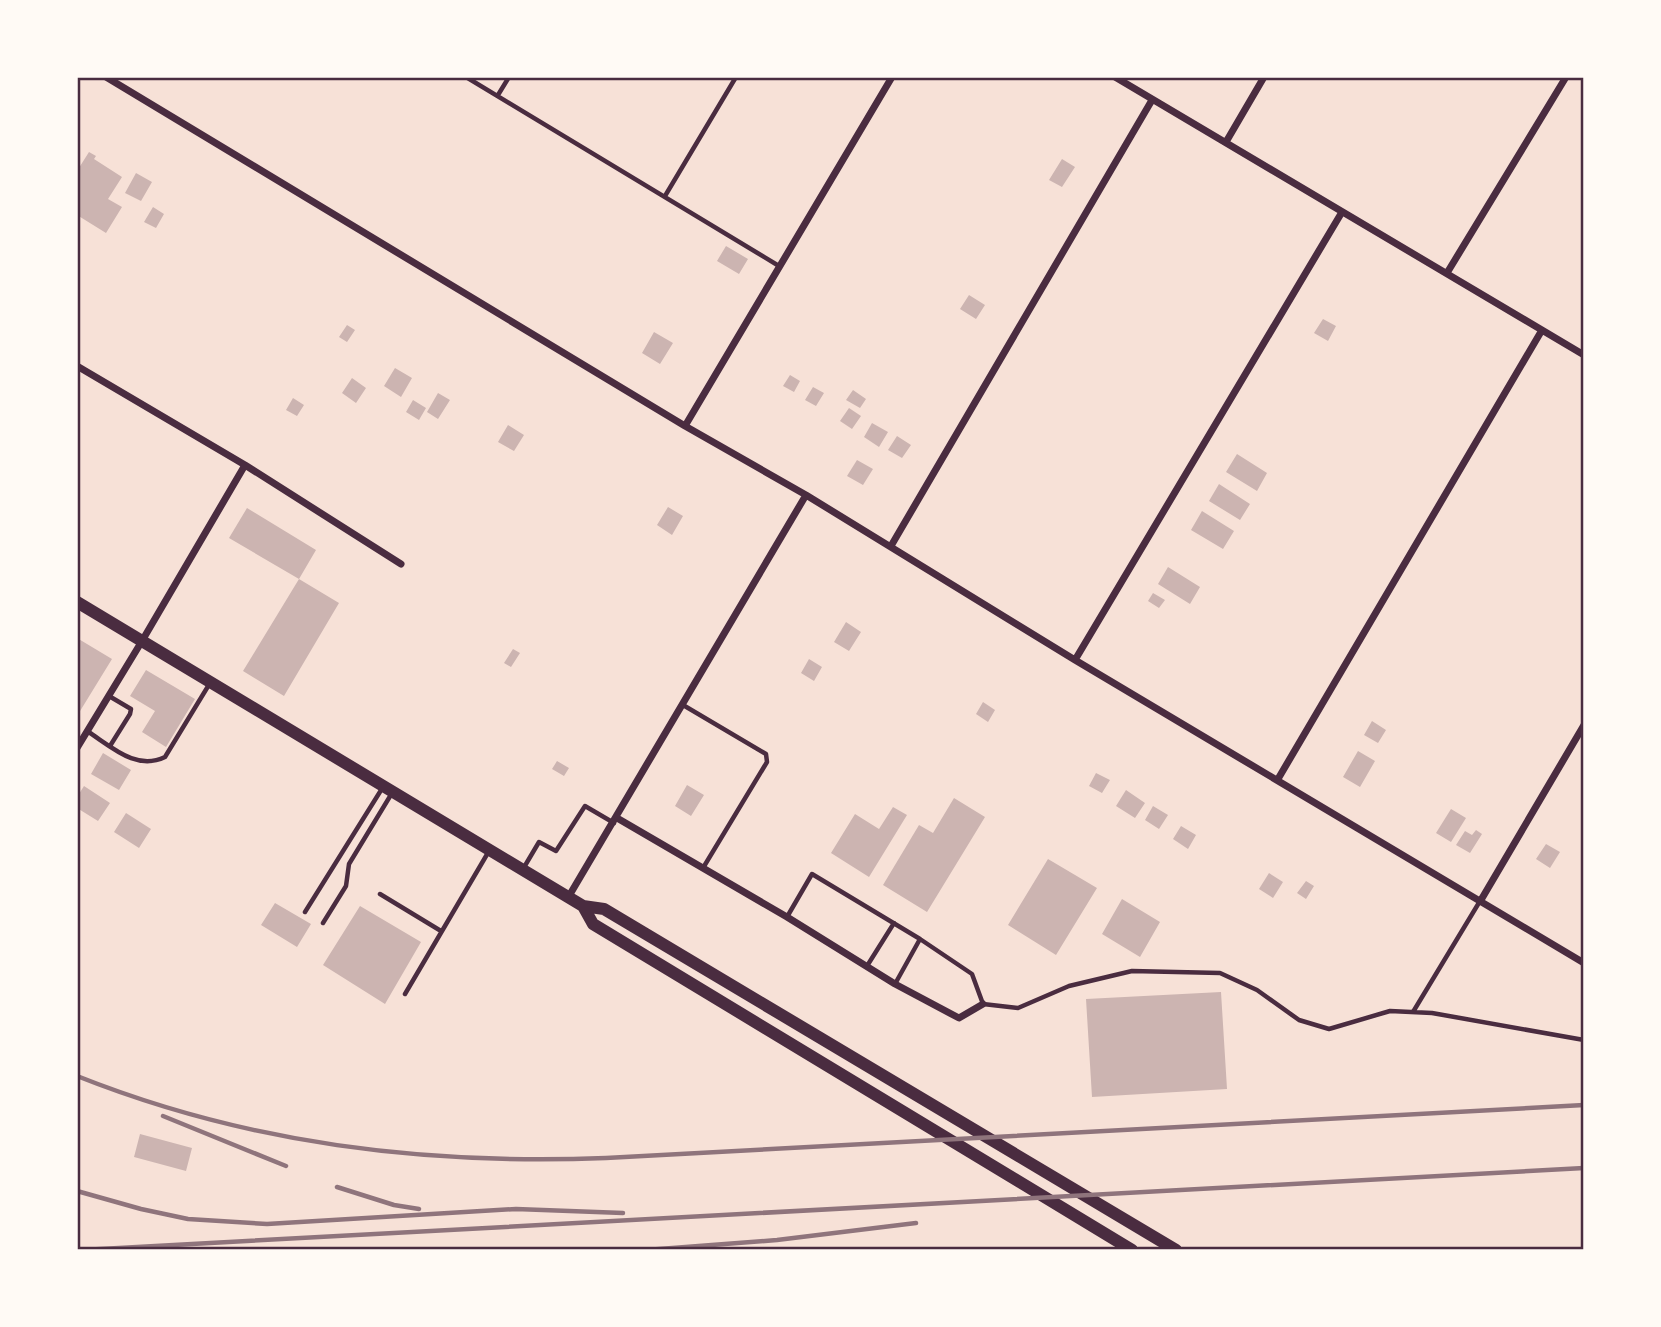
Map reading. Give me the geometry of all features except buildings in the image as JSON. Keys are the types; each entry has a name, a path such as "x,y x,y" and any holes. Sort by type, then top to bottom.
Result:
{"main road":[{"path":"77,602 583,906 604,909 1176,1250"},
{"path":"583,906 593,924 1132,1250"}],"street":[{"path":"106,77 1584,963"},
{"path":"685,426 892,77"},
{"path":"1115,77 1584,355"},
{"path":"1226,142 1264,77"},
{"path":"1447,272 1566,77"},
{"path":"891,547 1153,100"},
{"path":"1075,660 1342,212"},
{"path":"1278,779 1542,330"},
{"path":"77,366 245,465 401,564"},
{"path":"77,748 245,465"},
{"path":"569,897 806,495"},
{"path":"1481,900 1584,725"},
{"path":"615,820 704,868 895,984 959,1018 983,1004"}],"lane":[{"path":"466,77 780,266"},
{"path":"498,95 509,77"},
{"path":"664,196 736,77"},
{"path":"87,732 140,763 153,763 165,757 210,682"},
{"path":"109,696 131,709 110,746"},
{"path":"683,705 765,754 766,762 704,868"},
{"path":"305,912 388,789"},
{"path":"323,923 346,886 349,864 388,789"},
{"path":"523,870 539,842 556,851 584,806 615,820"},
{"path":"405,994 489,850"},
{"path":"787,917 813,874 972,974 983,1004 1018,1008 1069,986 1132,971 1220,973 1257,990 1299,1020 1329,1029 1390,1011 1432,1013 1584,1040"},
{"path":"380,894 442,931"},
{"path":"1413,1012 1481,900"},
{"path":"867,966 894,923"},
{"path":"895,984 920,939"}],"railway":[{"path":"77,1076 141,1099 271,1134 403,1153 470,1158 606,1158 1584,1105"},
{"path":"163,1116 286,1166"},
{"path":"82,1250 1584,1168"},
{"path":"337,1187 394,1205 419,1209"},
{"path":"77,1191 188,1219 267,1224 516,1209 623,1213"},
{"path":"646,1250 777,1240 916,1223"}]}
